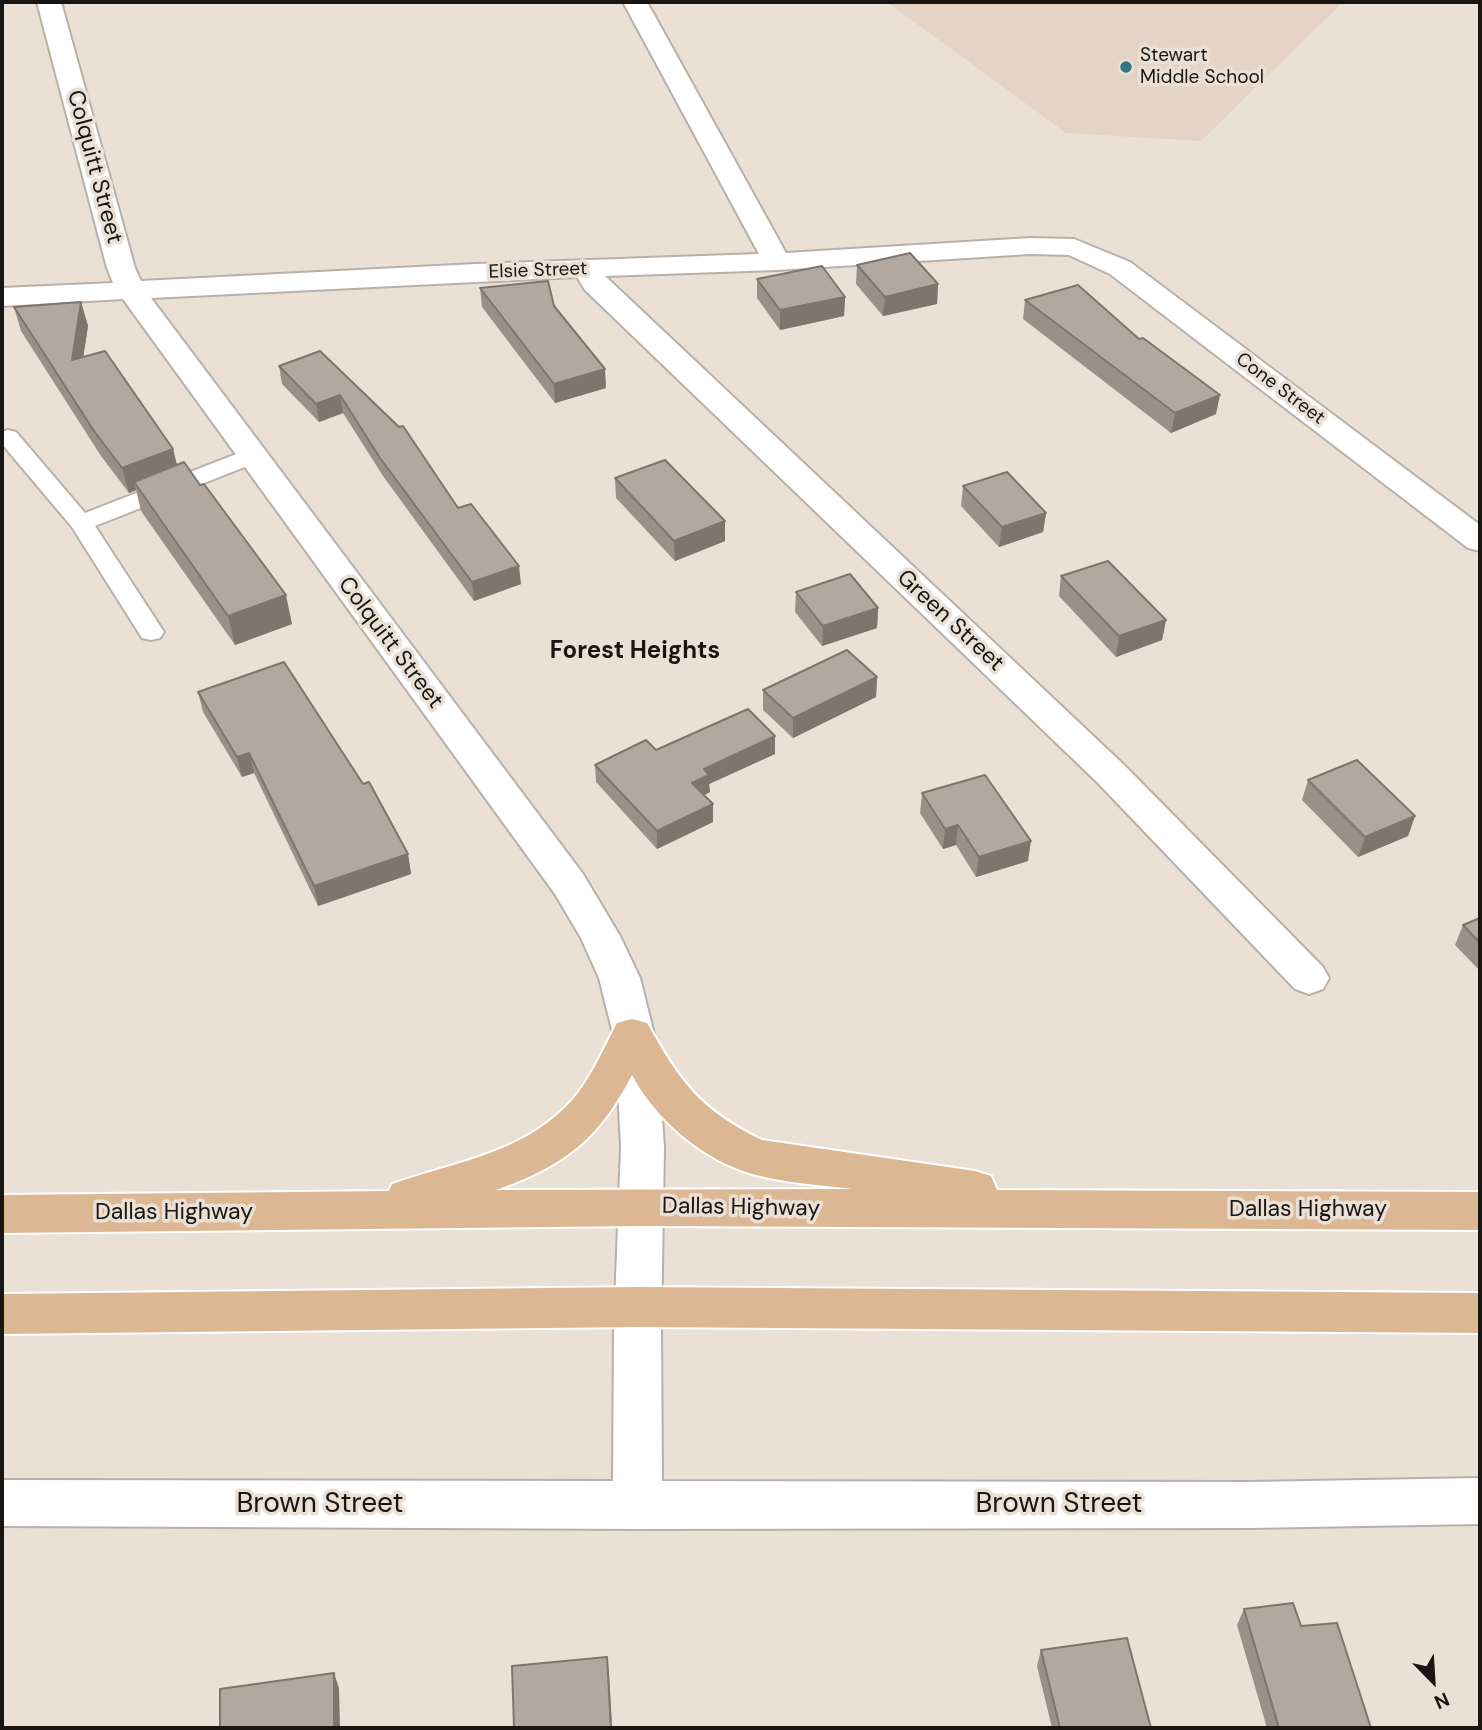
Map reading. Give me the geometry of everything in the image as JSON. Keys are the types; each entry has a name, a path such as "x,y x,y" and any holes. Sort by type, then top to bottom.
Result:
{"main road":[{"path":"632,1035 660,1085 690,1117 726,1143 756,1157 1116,1209"},
{"path":"355,1212 502,1171 538,1155 590,1108 632,1035"},
{"name":"Dallas Highway","path":"2,1214 355,1212 643,1206 1480,1211"},
{"path":"2,1314 638,1307 1480,1313"}],"street":[{"name":"Colquitt Street","path":"49,2 121,268 132,292 569,884 602,937 623,990 639,1086 643,1206 638,1307"},
{"path":"635,2 777,262"},
{"name":"Elsie Street","path":"2,297 476,272 777,262 1030,246 1074,247"},
{"name":"Cone Street","path":"1074,247 1120,268 1480,541"},
{"name":"Green Street","path":"587,269 595,284 1111,774 1309,978"},
{"path":"638,1307 638,1506"},
{"name":"Brown Street","path":"2,1503 1250,1506 1480,1500"}],"lane":[{"path":"8,438 81,523 151,632"},
{"path":"81,523 251,456"}],"shaded area":[{"name":"Stewart Middle School","path":"887,2 1343,2 1201,141 1066,133"}],"building":[{"path":"910,253 938,284 885,297 857,265"},
{"path":"822,266 845,297 780,310 757,279"},
{"path":"548,281 554,306 605,369 554,384 480,288"},
{"path":"1078,285 1139,339 1143,338 1220,395 1175,413 1025,300"},
{"path":"81,302 72,360 105,351 173,449 122,468 94,431 14,307"},
{"path":"320,351 399,427 403,426 458,508 471,504 519,566 472,582 380,458 340,395 316,404 279,366"},
{"path":"665,460 725,521 674,541 615,478"},
{"path":"184,462 200,485 204,484 286,595 228,616 134,482"},
{"path":"1007,472 1046,513 1002,527 963,486"},
{"path":"1108,561 1166,620 1119,636 1061,576"},
{"path":"850,574 878,608 823,626 796,592"},
{"path":"847,650 877,677 793,718 763,690"},
{"path":"284,662 363,784 369,782 408,854 314,886 249,753 237,757 198,692"},
{"path":"748,709 775,736 704,769 709,775 692,783 713,804 657,831 595,765 646,740 656,750"},
{"path":"1357,760 1415,816 1365,837 1308,780"},
{"path":"985,775 1031,841 979,857 958,825 945,829 922,793"},
{"path":"1480,918 1480,943 1463,925"},
{"path":"1293,1603 1301,1626 1337,1623 1371,1728 1279,1728 1244,1609"},
{"path":"1127,1638 1151,1728 1060,1728 1041,1650"},
{"path":"607,1657 611,1728 514,1728 512,1666"},
{"path":"334,1673 334,1728 220,1728 220,1689"}],"place":[{"name":"Stewart Middle School","path":"1126,67"}],"district":[{"name":"Forest Heights","path":"635,652"}]}
